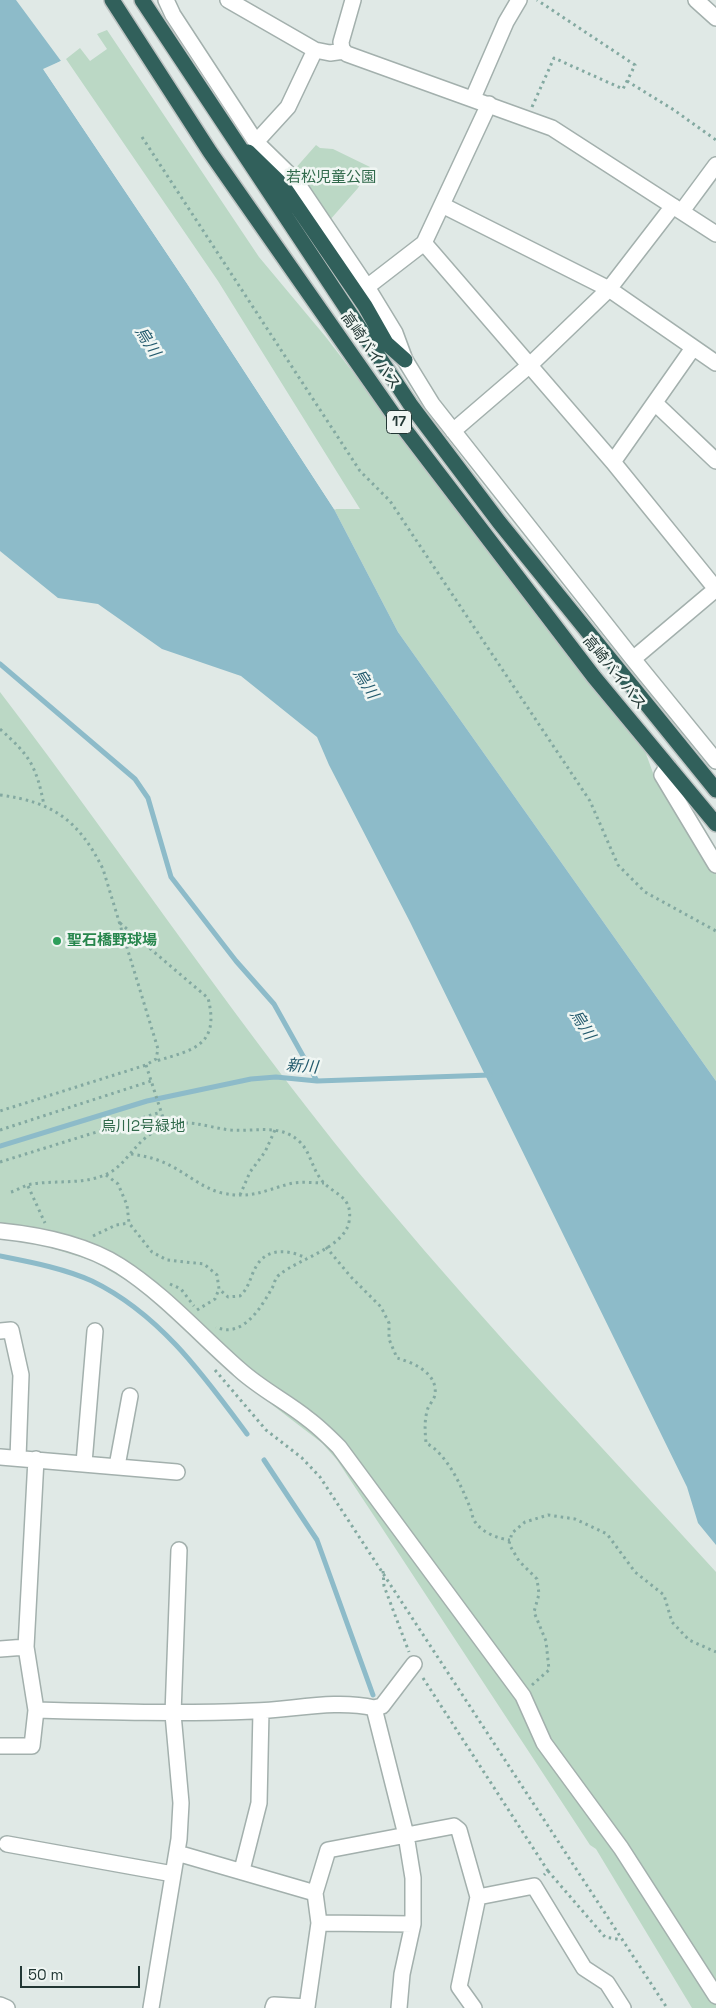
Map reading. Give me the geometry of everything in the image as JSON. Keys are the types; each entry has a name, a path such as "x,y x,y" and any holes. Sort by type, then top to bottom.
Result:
{"highway":[{"name":"高崎バイパス","path":"112,0 210,152 393,414 594,677 716,824"},
{"name":"高崎バイパス","path":"142,0 410,404 499,522 716,790"},
{"path":"234,139 266,167 283,186 365,306 386,343 405,360"}],"street":[{"path":"166,0 173,15 256,142 294,180 367,287 395,334 405,360 432,404 633,659 716,760"},
{"path":"228,0 315,50 330,53 344,51 371,63 473,98 552,128 716,234"},
{"path":"344,51 342,38 353,0"},
{"path":"473,98 506,22 519,0"},
{"path":"696,0 716,18"},
{"path":"256,142 288,107 315,50"},
{"path":"367,287 424,243 489,104"},
{"path":"453,431 530,364 608,289 716,165"},
{"path":"442,205 608,289 716,363"},
{"path":"424,243 613,462 716,589 633,659"},
{"path":"613,462 693,348"},
{"path":"655,403 716,461"},
{"path":"668,766 662,775 716,865"},
{"path":"0,1231 26,1234 64,1243 93,1252 119,1265 196,1328 241,1372 308,1419 339,1447 522,1695 544,1743 621,1848 716,1996"},
{"path":"0,1330 11,1330 21,1374 18,1458"},
{"path":"84,1464 95,1331"},
{"path":"117,1466 130,1396"},
{"path":"0,1457 177,1472"},
{"path":"0,1746 32,1746 36,1710 26,1648 36,1459"},
{"path":"151,2008 177,1853 181,1803 173,1714 179,1550"},
{"path":"0,1649 26,1648"},
{"path":"36,1710 173,1714 260,1711 358,1704 374,1708 382,1706 414,1664"},
{"path":"374,1708 406,1835 413,1878 413,1924 402,1974 399,2008"},
{"path":"242,1870 259,1803 260,1711"},
{"path":"272,2008 274,2005 307,2007 319,1923 316,1893 328,1850 454,1826 459,1830 478,1898 459,1987 474,2008"},
{"path":"7,1844 173,1874"},
{"path":"177,1853 242,1870 316,1893"},
{"path":"478,1898 534,1886 584,1968 607,1983 616,2005"},
{"path":"319,1923 413,1924"},
{"path":"0,2006 6,2008"}],"path":[{"path":"527,118 554,58 623,89 635,64 537,0"},
{"path":"627,81 674,110 716,140"},
{"path":"142,137 360,471 390,501 590,801 618,865 645,892 716,929"},
{"path":"0,729 30,758 40,783 44,805"},
{"path":"0,795 24,798 44,805 78,830 92,848 103,870 120,922 158,1050 156,1059 152,1062"},
{"path":"0,1111 192,1050 202,1044 210,1031 212,1012 208,998 120,922"},
{"path":"146,1065 166,1127"},
{"path":"0,1130 152,1081"},
{"path":"0,1162 161,1112"},
{"path":"11,1192 28,1186 87,1180 105,1174 131,1154 142,1139 177,1123 197,1122 232,1130 263,1128 282,1131 299,1142 324,1183 344,1198 349,1211 348,1223 343,1236 334,1244 306,1258 276,1277 273,1287 243,1327 232,1330 213,1325"},
{"path":"240,1195 250,1172 266,1152 275,1130"},
{"path":"131,1154 171,1165 206,1187 223,1193 240,1195 260,1194 291,1183 324,1183"},
{"path":"105,1174 118,1184 127,1205 130,1223 152,1252 167,1260 204,1264 217,1275 219,1289 215,1299 197,1310"},
{"path":"28,1186 49,1229"},
{"path":"92,1236 116,1225 130,1223"},
{"path":"85,1235 104,1240"},
{"path":"326,1247 351,1277 381,1307 389,1323 389,1339 397,1358 414,1363 431,1376 435,1394 428,1408 424,1426 426,1443 435,1448 450,1466 476,1523 498,1539 510,1540"},
{"path":"219,1289 228,1297 240,1296 247,1290 257,1264 266,1256 278,1252 292,1251 306,1258"},
{"path":"167,1282 181,1289 190,1298 202,1316"},
{"path":"209,1363 266,1430 302,1458 320,1476 667,2008"},
{"path":"522,1695 549,1670 546,1641 534,1612 539,1594 536,1579 519,1562 509,1544 512,1533 525,1522 548,1515 575,1519 607,1534 635,1572 664,1595 672,1622 683,1634 689,1640 716,1652"},
{"path":"383,1570 384,1586 414,1664 548,1871 605,1937 623,1941"},
{"path":"534,1886 548,1871"}],"green space":[{"path":"107,30 259,257 325,336 645,751 657,784 664,787 716,861 716,1081 398,632 334,509 360,509 218,281 66,59 80,48 90,61 107,49 97,34"},
{"name":"若松児童公園","path":"316,145 320,148 333,149 370,167 358,188 329,221 294,170"},
{"name":"烏川2号緑地","path":"0,692 236,1014 333,1141 465,1297 716,1572 716,2008 692,2008 596,1849 590,1845 337,1460 322,1443 262,1397 141,1289 93,1261 22,1239 0,1237"}],"water":[{"name":"烏川","path":"0,0 16,0 61,61 44,70 188,285 334,509 398,632 716,1081 716,1545 698,1523 687,1487 410,922 329,765 317,737 241,676 162,649 98,604 58,598 0,551"}],"pier":[{"path":"63,60 62,63 47,70 190,283 336,510 43,69"}],"waterway":[{"path":"0,664 135,779 148,798 171,877 236,961 274,1004 317,1081"},
{"name":"新川","path":"0,1146 147,1101 251,1079 276,1077 317,1081 490,1075"},
{"path":"0,1256 81,1276 116,1295 139,1311 179,1348 247,1434"},
{"path":"264,1460 317,1540 373,1695"}],"place":[{"name":"聖石橋野球場","path":"57,941"}]}
